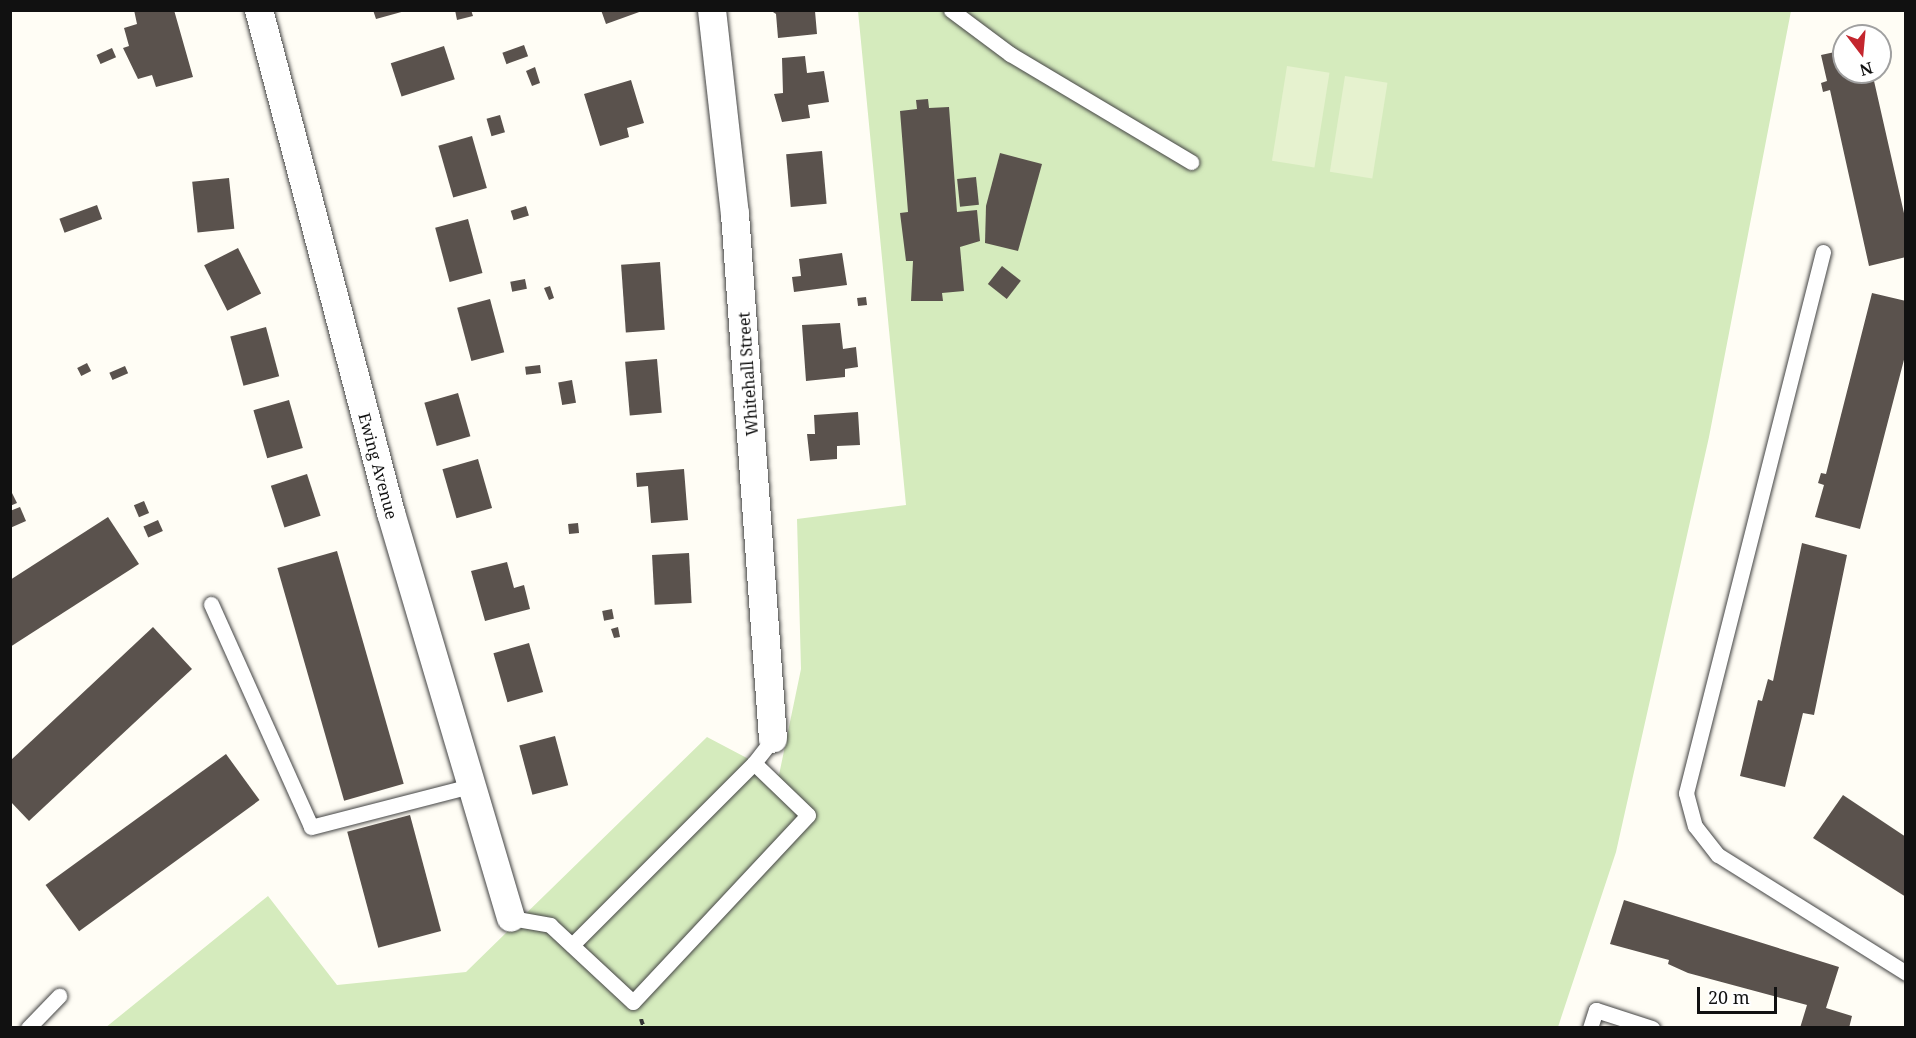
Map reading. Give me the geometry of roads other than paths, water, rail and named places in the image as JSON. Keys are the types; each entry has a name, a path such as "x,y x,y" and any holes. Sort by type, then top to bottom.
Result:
{"street":[{"name":"Ewing Avenue","path":"259,10 387,502 511,918"},
{"name":"Whitehall Street","path":"712,10 737,237 773,739"}],"lane":[{"path":"951,10 1010,54 1191,162"},
{"path":"1823,252 1686,793 1695,826 1718,855 1905,973"},
{"path":"211,604 311,827 471,786"},
{"path":"572,945 754,763 773,739"},
{"path":"511,918 550,925 633,1002 808,815 754,763"},
{"path":"28,1028 59,996"},
{"path":"1590,1028 1596,1010 1652,1028"}]}
